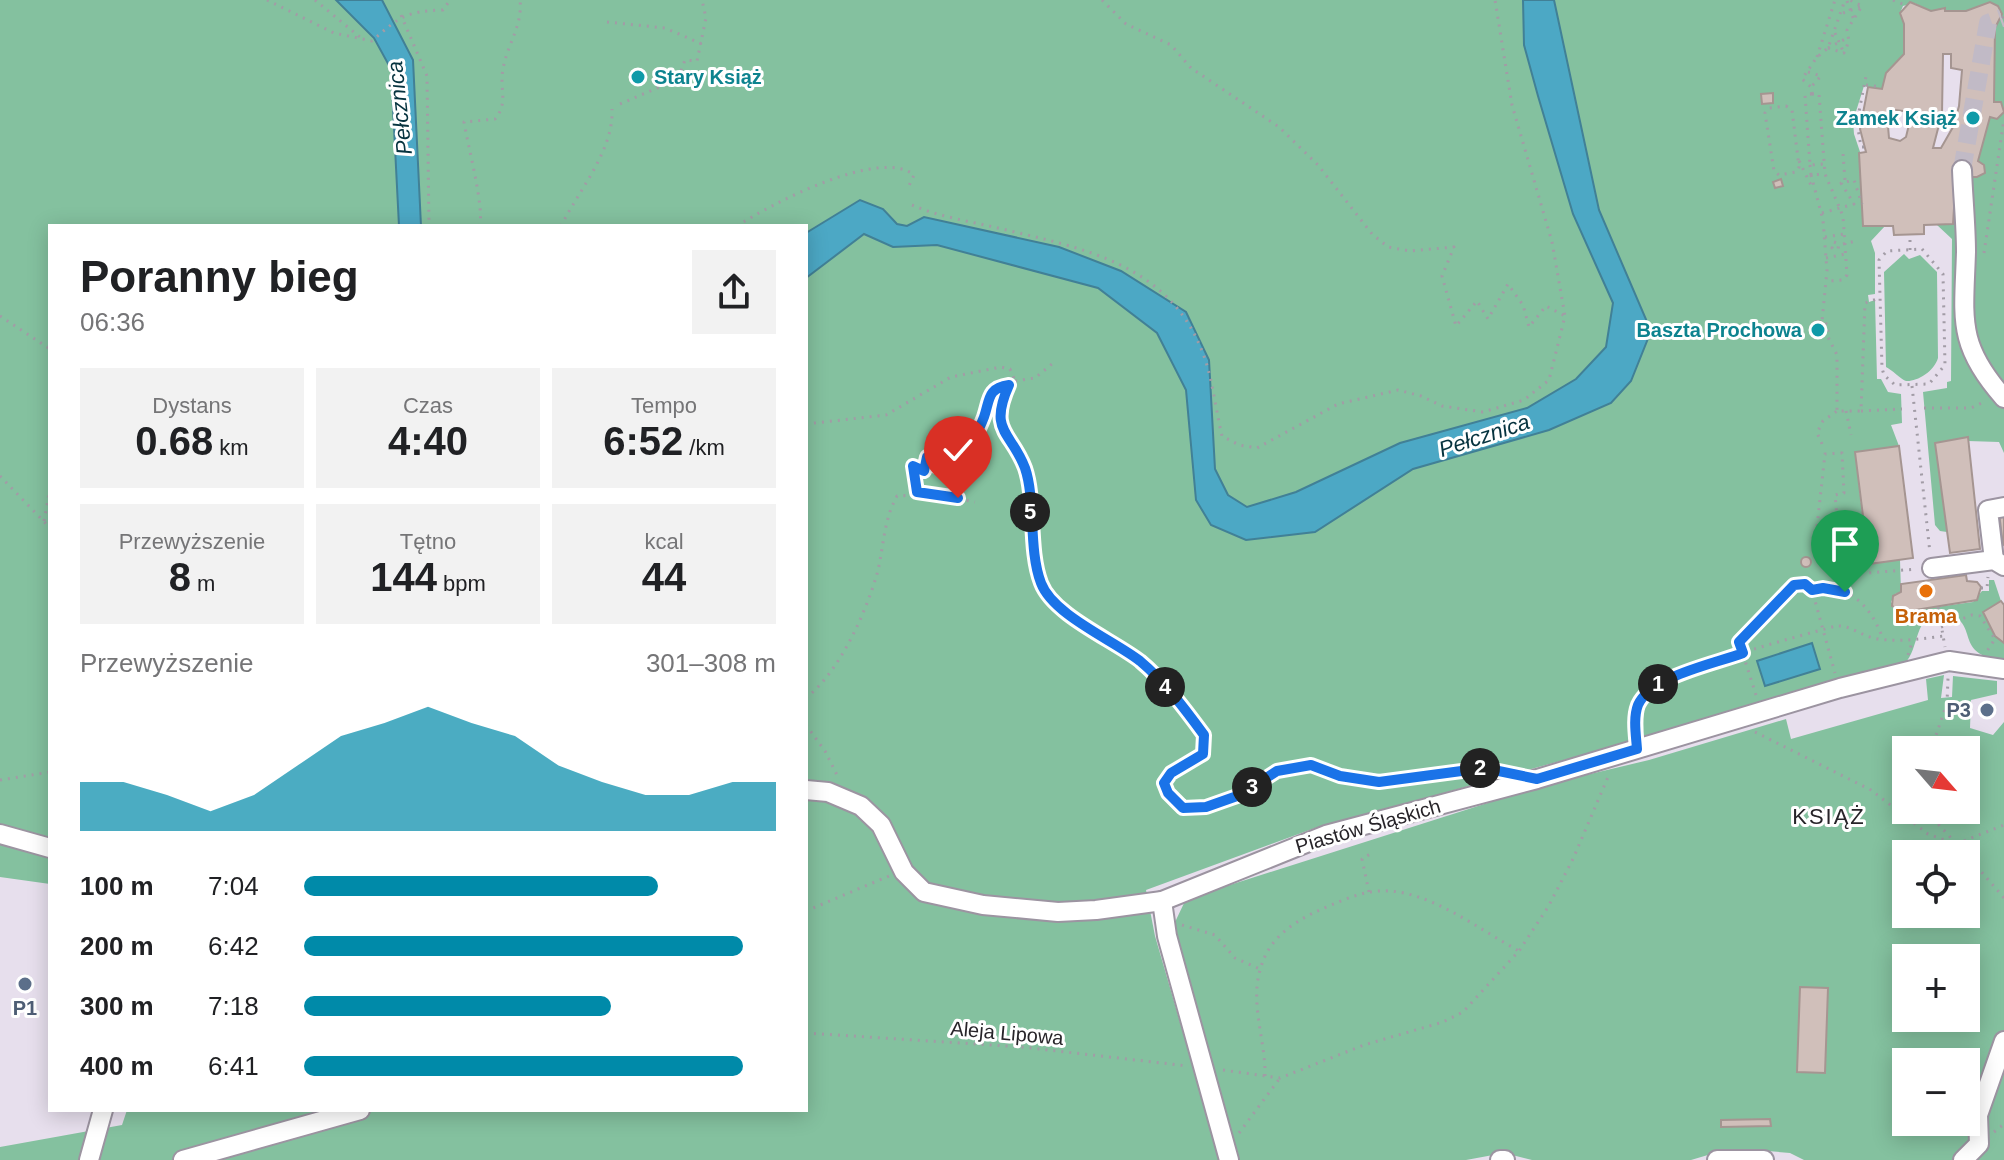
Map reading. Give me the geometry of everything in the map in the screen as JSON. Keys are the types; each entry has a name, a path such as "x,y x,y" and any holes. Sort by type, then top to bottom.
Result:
{"street":[{"path":"1962,170 1966,251 1963,323 1972,351 2002,395"},
{"path":"1932,568 1995,568 1988,510 2004,507"},
{"path":"1949,661 1976,668 2004,669"},
{"name":"Piastów Śląskich","path":"904,872 924,892 983,905 1058,912 1162,901 1326,835 1537,779 1827,691 1949,661"},
{"path":"808,790 846,797 881,825 904,872"},
{"path":"0,834 48,847"},
{"path":"1162,901 1164,922 1228,1155"},
{"path":"1963,1160 1979,1144 1978,1115 2004,1041"},
{"path":"89,1160 102,1112"},
{"path":"183,1160 353,1112"},
{"path":"1717,1160 1764,1160"}],"path":[{"path":"267,0 334,33 372,41 401,15 415,10 443,10 450,0"},
{"path":"315,0 362,39"},
{"path":"480,224 483,215 464,122 495,119 502,111 505,102 503,69 522,13 520,0"},
{"path":"620,104 678,79 685,60 697,61 706,18 702,0"},
{"path":"1102,0 1126,24 1171,45 1191,68 1279,127 1318,165 1372,234 1388,247 1410,251 1454,247 1442,276 1456,326 1477,301 1488,319 1508,284 1523,305 1529,327 1546,306 1565,316"},
{"path":"912,205 1066,244 1123,263 1145,277 1166,296 1205,358 1222,436 1248,447 1257,448 1338,404 1398,390 1442,406 1483,412 1524,400 1549,380 1565,316 1552,242 1512,105 1495,0"},
{"path":"1812,94 1811,87 1802,79 1817,57 1826,20 1835,0"},
{"path":"1847,0 1862,6"},
{"path":"1847,0 1853,21"},
{"path":"1828,48 1847,0"},
{"path":"1893,0 1905,5"},
{"path":"1844,53 1839,42 1838,23 1850,10 1862,6"},
{"path":"1844,53 1853,21 1862,6"},
{"path":"401,15 427,76 429,224"},
{"path":"1826,20 1838,23 1853,21"},
{"path":"607,22 665,28 702,44"},
{"path":"1838,23 1849,35"},
{"path":"1817,57 1849,35"},
{"path":"1828,48 1844,53"},
{"path":"1808,72 1821,76 1811,87"},
{"path":"1864,147 1861,147 1857,122 1866,76"},
{"path":"1866,85 1881,87"},
{"path":"1812,187 1805,95 1819,94 1823,164 1830,193 1840,206 1844,234 1837,245"},
{"path":"1776,174 1799,170 1792,110 1786,106 1769,108 1765,113 1776,174 1778,180"},
{"path":"562,224 600,161 612,122 612,109"},
{"path":"1806,111 1820,109"},
{"path":"1984,258 2004,119"},
{"path":"1821,213 1854,204 1841,183 1845,180 1843,154"},
{"path":"1799,161 1802,161 1821,213 1825,237 1828,281 1822,321 1828,325 1828,337 1837,355 1837,411"},
{"path":"1810,165 1823,164"},
{"path":"741,224 809,186 875,166 886,170 907,169 914,175 907,190"},
{"path":"1811,175 1825,174"},
{"path":"1845,180 1854,180 1862,204"},
{"path":"1825,237 1844,234"},
{"path":"1910,234 1910,250"},
{"path":"1835,236 1836,256"},
{"path":"1825,246 1856,241"},
{"path":"1828,281 1846,278 1845,254 1837,245"},
{"path":"1922,249 1943,274 1945,365 1929,384 1895,385 1883,372 1880,298 1879,260 1887,251 1922,249"},
{"path":"1826,258 1845,254"},
{"path":"1861,411 1865,303 1880,298"},
{"path":"0,316 48,348"},
{"path":"917,492 913,466 924,471 927,457 936,466 939,464 941,447 953,460 957,442 962,453 972,459 975,454 973,436 984,417 988,398 998,386 1035,378 1052,364"},
{"path":"808,424 886,415 951,377 1001,367 1010,369 1015,381"},
{"path":"1009,385 1000,403 1002,432 1025,468 1041,584 1057,606 1078,618 1099,638 1140,661 1204,735 1203,754 1171,773 1164,783 1168,793 1183,808 1206,807 1240,795 1277,771 1311,765 1340,776 1379,782 1484,768 1537,779"},
{"path":"1830,557 1838,528 1835,495 1844,493 1842,453 1825,454 1814,553 1867,573 1932,568 1912,386"},
{"path":"1924,408 1971,408 2002,395"},
{"path":"1822,444 1817,433 1819,426 1837,411 1902,409"},
{"path":"1846,411 1851,435"},
{"path":"0,476 48,526"},
{"path":"808,696 821,686 861,613 877,574 892,505 897,496 917,492 975,502"},
{"path":"44,521 48,500"},
{"path":"1981,588 1987,588 1995,568"},
{"path":"1755,694 1739,642 1794,585 1805,584 1812,590 1835,672"},
{"path":"1812,590 1823,588 1856,597 1876,619 1883,639"},
{"path":"1938,607 1949,661"},
{"path":"1941,627 1972,615 1980,616 1995,639 1976,668"},
{"path":"1637,749 1637,709 1653,688 1665,680 1743,653 1846,625 1883,639 1909,641 1943,636"},
{"path":"1936,736 1948,690"},
{"path":"1729,722 1871,790 1928,834 1945,840"},
{"path":"808,728 825,751 846,797"},
{"path":"1228,1155 1280,1078 1364,1045 1443,1022 1463,1012 1519,951 1573,859 1610,772 1612,757"},
{"path":"0,780 48,772"},
{"path":"1938,824 1952,840"},
{"path":"1966,840 2004,825"},
{"path":"1369,892 1362,859 1370,854"},
{"path":"1980,870 2004,898"},
{"path":"808,910 852,890 904,872"},
{"path":"1265,1076 1258,1020 1260,969 1273,942 1295,922 1369,892 1396,891 1432,903 1519,951"},
{"path":"1164,922 1215,935 1235,958 1260,969"},
{"name":"Aleja Lipowa","path":"808,1033 1022,1047 1280,1078"}],"green space":[{"path":"0,0 2004,0 2004,112 2001,103 1994,102 1995,28 2002,14 1998,7 1990,2 1966,11 1945,11 1945,8 1931,11 1914,3 1903,6 1900,13 1904,24 1904,54 1886,73 1882,89 1864,86 1853,121 1854,134 1885,226 1871,241 1875,253 1875,294 1868,295 1869,302 1875,300 1877,379 1881,379 1888,392 1901,394 1902,423 1891,425 1899,446 1855,452 1868,564 1900,560 1901,592 1895,594 1891,602 1899,612 1973,602 1982,591 1989,591 1989,580 1994,580 2001,601 1983,613 2004,643 2004,660 1978,652 1956,618 1935,614 1923,624 1905,663 1625,747 1619,745 1315,828 1146,890 1155,936 1220,1160 0,1160 0,1147 122,1125 126,1112 808,1112 808,224 48,224 48,884 0,877"},
{"path":"2004,112 2004,453 1999,442 1968,441 1968,437 1935,443 1947,532 1940,531 1935,525 1923,392 1947,388 1947,382 1951,381 1952,239 1937,225 1953,224 1956,177 1977,177 1985,173 1984,165 1978,161 1990,117 1997,119"},
{"path":"1904,254 1909,259 1920,255 1937,272 1938,358 1929,372 1910,381 1886,367 1884,272"},
{"path":"1944,675 1941,698 1952,697 1953,676 1997,681 1997,694 1971,700 1970,728 1993,735 2004,722 2004,1160 1804,1160 1790,1153 1756,1150 1718,1152 1691,1160 1532,1160 1504,1153 1466,1160 1238,1160 1175,939 1176,920 1186,899 1544,785 1649,760 1786,719 1791,739 1928,700 1926,679"}],"water":[{"name":"Pełcznica","path":"336,0 382,0 413,60 421,224 399,224 391,69 374,38"},
{"name":"Pełcznica","path":"1523,0 1554,0 1599,210 1651,331 1631,381 1611,403 1549,430 1413,469 1315,532 1246,540 1211,525 1196,500 1186,390 1157,333 1098,288 937,245 893,247 864,234 808,276 808,232 860,200 883,209 897,224 907,226 924,217 1059,247 1121,271 1186,312 1209,360 1215,469 1228,495 1247,507 1296,492 1400,443 1527,408 1576,379 1606,347 1613,303 1573,214 1524,45"},
{"path":"1812,643 1820,669 1765,686 1757,661"}],"building":[{"name":"Zamek Książ","path":"1910,2 1931,11 1945,8 1945,11 1966,11 1990,2 1998,6 2002,14 1995,28 1994,102 2001,102 2004,112 1997,119 1990,117 1978,161 1984,165 1985,173 1977,177 1956,177 1953,224 1924,225 1924,234 1894,235 1893,226 1863,226 1859,153 1866,152 1860,129 1868,87 1882,89 1886,73 1904,54 1904,24 1900,13","holes":["1943,54 1951,54 1951,68 1962,70 1959,106 1953,127 1941,148 1933,148 1942,113","1895,110 1912,112 1906,137 1900,141 1889,138 1888,126 1893,125"]},
{"path":"1773,93 1773,103 1762,104 1761,94"},
{"path":"1781,179 1783,186 1775,188 1773,182"},
{"name":"Baszta Prochowa","path":"1818,321 1824,323 1824,335 1818,337 1812,335 1810,329 1812,323"},
{"path":"1968,437 1980,549 1950,553 1935,443"},
{"path":"1899,446 1913,558 1869,564 1855,452"},
{"path":"2004,512 2004,544 2003,545 1999,513"},
{"path":"1806,557 1811,562 1806,567 1801,562"},
{"path":"1966,575 1967,581 1977,582 1981,587 1977,600 1903,612 1892,606 1893,596 1901,592 1901,584"},
{"path":"2001,601 2004,605 2004,643 1995,636 1983,612"},
{"path":"1800,987 1828,988 1825,1073 1797,1072"},
{"path":"1770,1119 1771,1126 1721,1127 1721,1120"}],"tunnel":[{"path":"1962,170 1988,23 2002,18"}],"place":[{"name":"Stary Książ","path":"638,77"},
{"name":"Zamek Książ","path":"1973,118"},
{"name":"Baszta Prochowa","path":"1818,330"},
{"name":"Brama","path":"1926,591"},
{"name":"P3","path":"1987,710"},
{"name":"P1","path":"25,984"}],"district":[{"name":"KSIĄŻ","path":"1829,816"}],"route":[{"path":"958,498 917,492 913,466 917,465 924,471 927,457 936,466 939,464 941,447 953,460 953,448 957,442 962,453 972,459 975,454 973,436 984,417 988,398 998,386 1009,385 1000,403 1002,432 1025,468 1041,584 1057,606 1078,618 1099,638 1140,661 1204,735 1203,754 1171,773 1164,783 1168,793 1183,808 1206,807 1240,795 1277,771 1311,765 1340,776 1379,782 1412,781 1484,768 1537,779 1637,749 1637,709 1653,688 1665,680 1743,653 1739,642 1794,585 1805,584 1812,590 1823,588 1845,592"}]}
